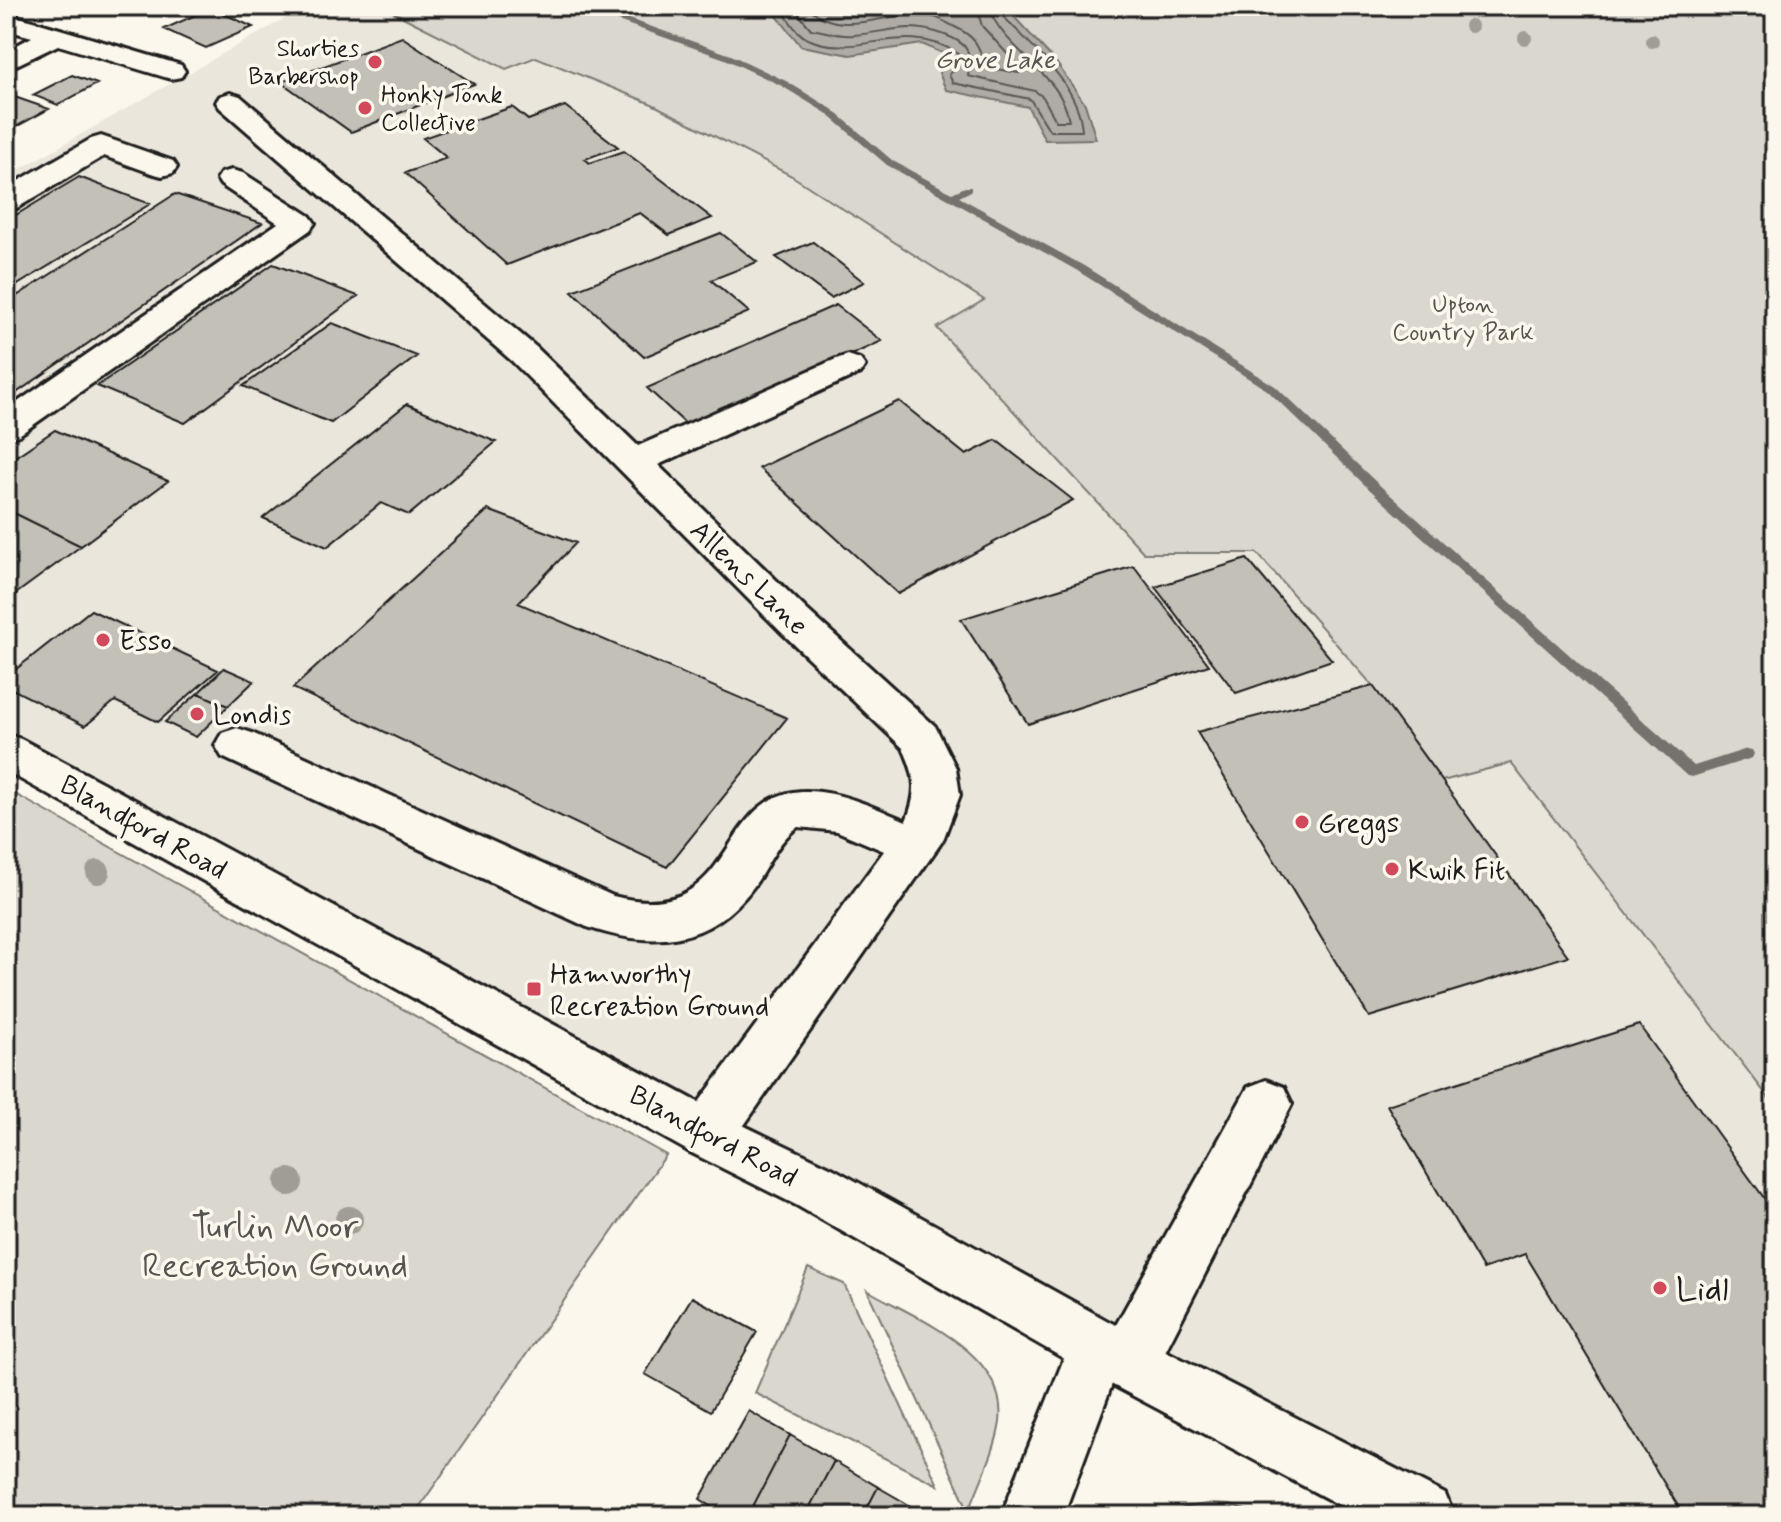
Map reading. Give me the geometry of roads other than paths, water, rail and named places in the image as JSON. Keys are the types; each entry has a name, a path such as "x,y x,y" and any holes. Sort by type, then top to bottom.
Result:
{"street":[{"path":"6,21 171,71"},
{"path":"6,62 57,35"},
{"name":"Allens Lane","path":"230,102 294,138 524,354 793,620 920,738 934,768 938,795 927,827 707,1134"},
{"path":"6,201 101,145 162,167"},
{"path":"6,427 299,223 232,179"},
{"path":"633,462 848,366"},
{"path":"237,745 553,891 604,913 647,924 666,924 699,910 725,888 766,827 779,816 794,810 818,809 914,844"},
{"name":"Blandford Road","path":"6,751 707,1134 815,1187 1112,1354 1423,1516"},
{"path":"1032,1516 1112,1354 1266,1104"}],"water":[{"name":"Grove Lake","path":"769,6 1004,6 1055,61 1085,104 1096,139 1045,140 1028,107 946,90 939,73 954,58 922,44 850,55 801,46"}],"waterway":[{"path":"587,6 598,10"},
{"path":"621,19 728,57 783,83 829,111 890,163 951,197"},
{"path":"951,197 968,189"},
{"path":"951,197 1080,268 1271,388 1372,485 1692,772 1747,754"}],"place":[{"name":"Shorties Barbershop","path":"375,62"},
{"name":"Honky Tonk Collective","path":"365,108"},
{"name":"Esso","path":"103,640"},
{"name":"Londis","path":"197,714"},
{"name":"Greggs","path":"1302,822"},
{"name":"Kwik Fit","path":"1392,869"},
{"name":"Hamworthy Recreation Ground","path":"534,989"},
{"name":"Lidl","path":"1660,1288"}],"park label":[{"name":"Upton Country Park","path":"1463,318"},
{"name":"Turlin Moor Recreation Ground","path":"275,1244"}]}
